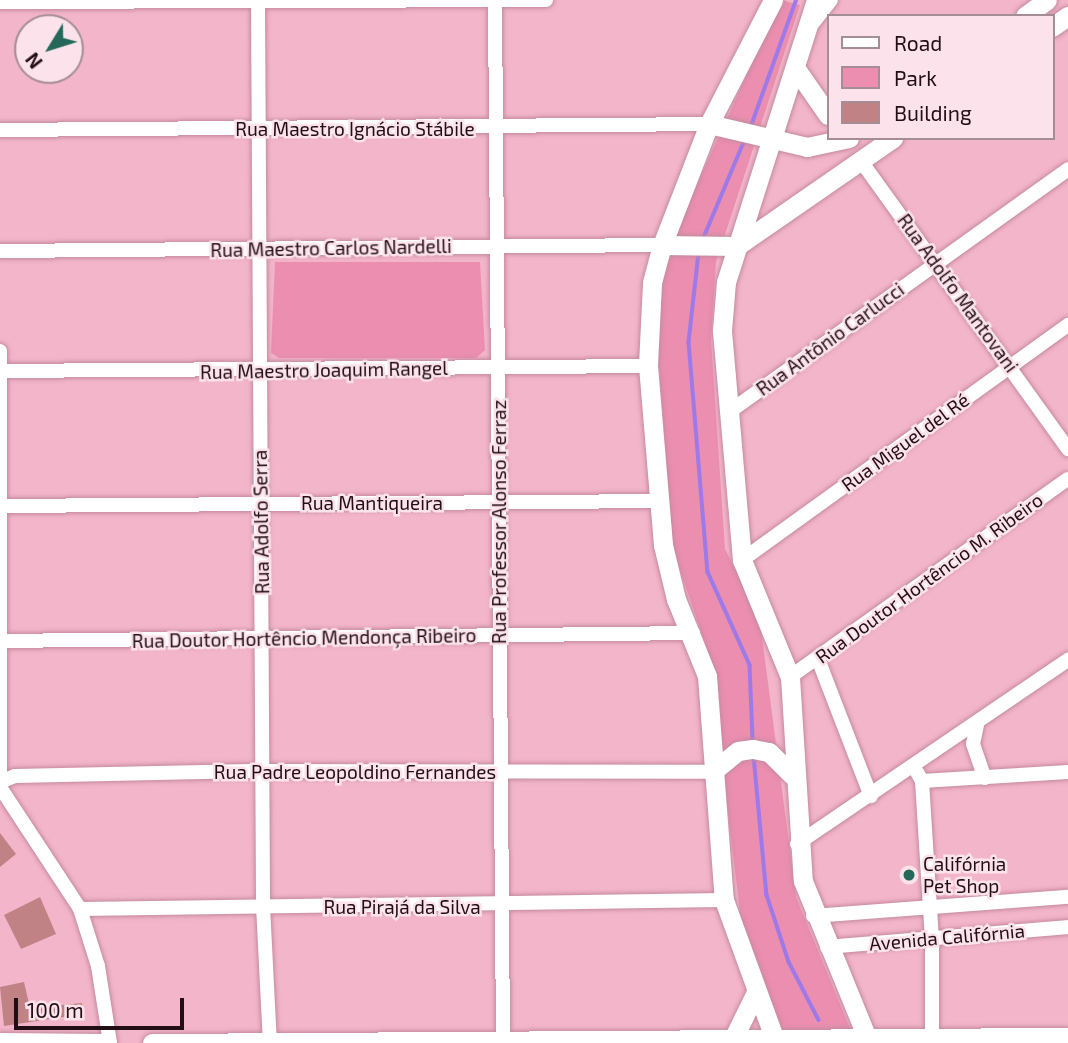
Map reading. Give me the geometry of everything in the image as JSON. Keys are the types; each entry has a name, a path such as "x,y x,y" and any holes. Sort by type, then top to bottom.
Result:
{"street":[{"name":"Rua Adolfo Serra","path":"258,0 263,906 271,1041"},
{"path":"0,2 546,0"},
{"path":"773,0 709,124 662,245 652,283 648,366 659,501 668,570 707,676 712,772 724,900 755,994 775,1041"},
{"path":"817,0 813,23 796,69 755,136 737,246 722,307 742,560 790,677 792,775 797,844 813,916 868,1040"},
{"path":"813,23 831,0"},
{"path":"1028,14 1047,0"},
{"name":"Rua Professor Alonso Ferraz","path":"495,1 503,1041"},
{"path":"796,69 827,113"},
{"path":"709,124 807,147 842,140"},
{"name":"Rua Maestro Ignácio Stábile","path":"0,130 497,129 709,124"},
{"name":"Rua Adolfo Mantovani","path":"848,140 937,261 1068,449"},
{"path":"662,245 687,243 716,247 737,246 890,140"},
{"name":"Rua Antônio Carlucci","path":"729,412 1068,169"},
{"name":"Rua Maestro Carlos Nardelli","path":"0,251 662,245"},
{"name":"Rua Miguel del Ré","path":"742,560 1068,325"},
{"path":"0,351 0,776"},
{"name":"Rua Maestro Joaquim Rangel","path":"0,371 648,366"},
{"name":"Rua Doutor Hortêncio M. Ribeiro","path":"790,677 1068,479"},
{"name":"Rua Mantiqueira","path":"0,506 659,501"},
{"name":"Rua Doutor Hortêncio Mendonça Ribeiro","path":"1,641 693,634"},
{"path":"818,659 871,796"},
{"path":"797,844 977,725 1068,660"},
{"path":"977,725 973,744 985,778"},
{"path":"712,772 738,751 769,752 792,775"},
{"path":"914,767 922,781 932,938 932,1038"},
{"name":"Rua Padre Leopoldino Fernandes","path":"0,785 15,776 262,771 712,772"},
{"path":"922,781 1068,772"},
{"path":"0,785 80,909 98,966 110,1043"},
{"name":"Avenida Califórnia","path":"813,916 1068,897"},
{"name":"Rua Pirajá da Silva","path":"80,909 263,906 502,907 724,900"},
{"name":"Avenida Califórnia","path":"827,947 1068,927"},
{"path":"733,1039 755,994"},
{"path":"152,1043 1068,1037"},
{"path":"0,1041 102,1043"}],"green space":[{"path":"781,0 800,5 716,262 711,340 725,549 759,614 796,897 856,1043 788,1043 742,928 709,655 673,549 657,338 664,273 682,217"},
{"path":"275,262 480,262 485,350 476,358 279,358 271,353"}],"building":[{"path":"0,833 16,854 0,867"},
{"path":"40,897 56,934 21,949 4,915"},
{"path":"24,982 30,1008 82,1003 83,1014 4,1026 0,987"}],"waterway":[{"path":"751,126 796,0"},
{"path":"703,239 745,139"},
{"path":"699,253 689,342 708,572 750,665 753,741"},
{"path":"754,756 767,895 789,962 819,1020"}],"place":[{"name":"Califórnia Pet Shop","path":"909,875"}]}
